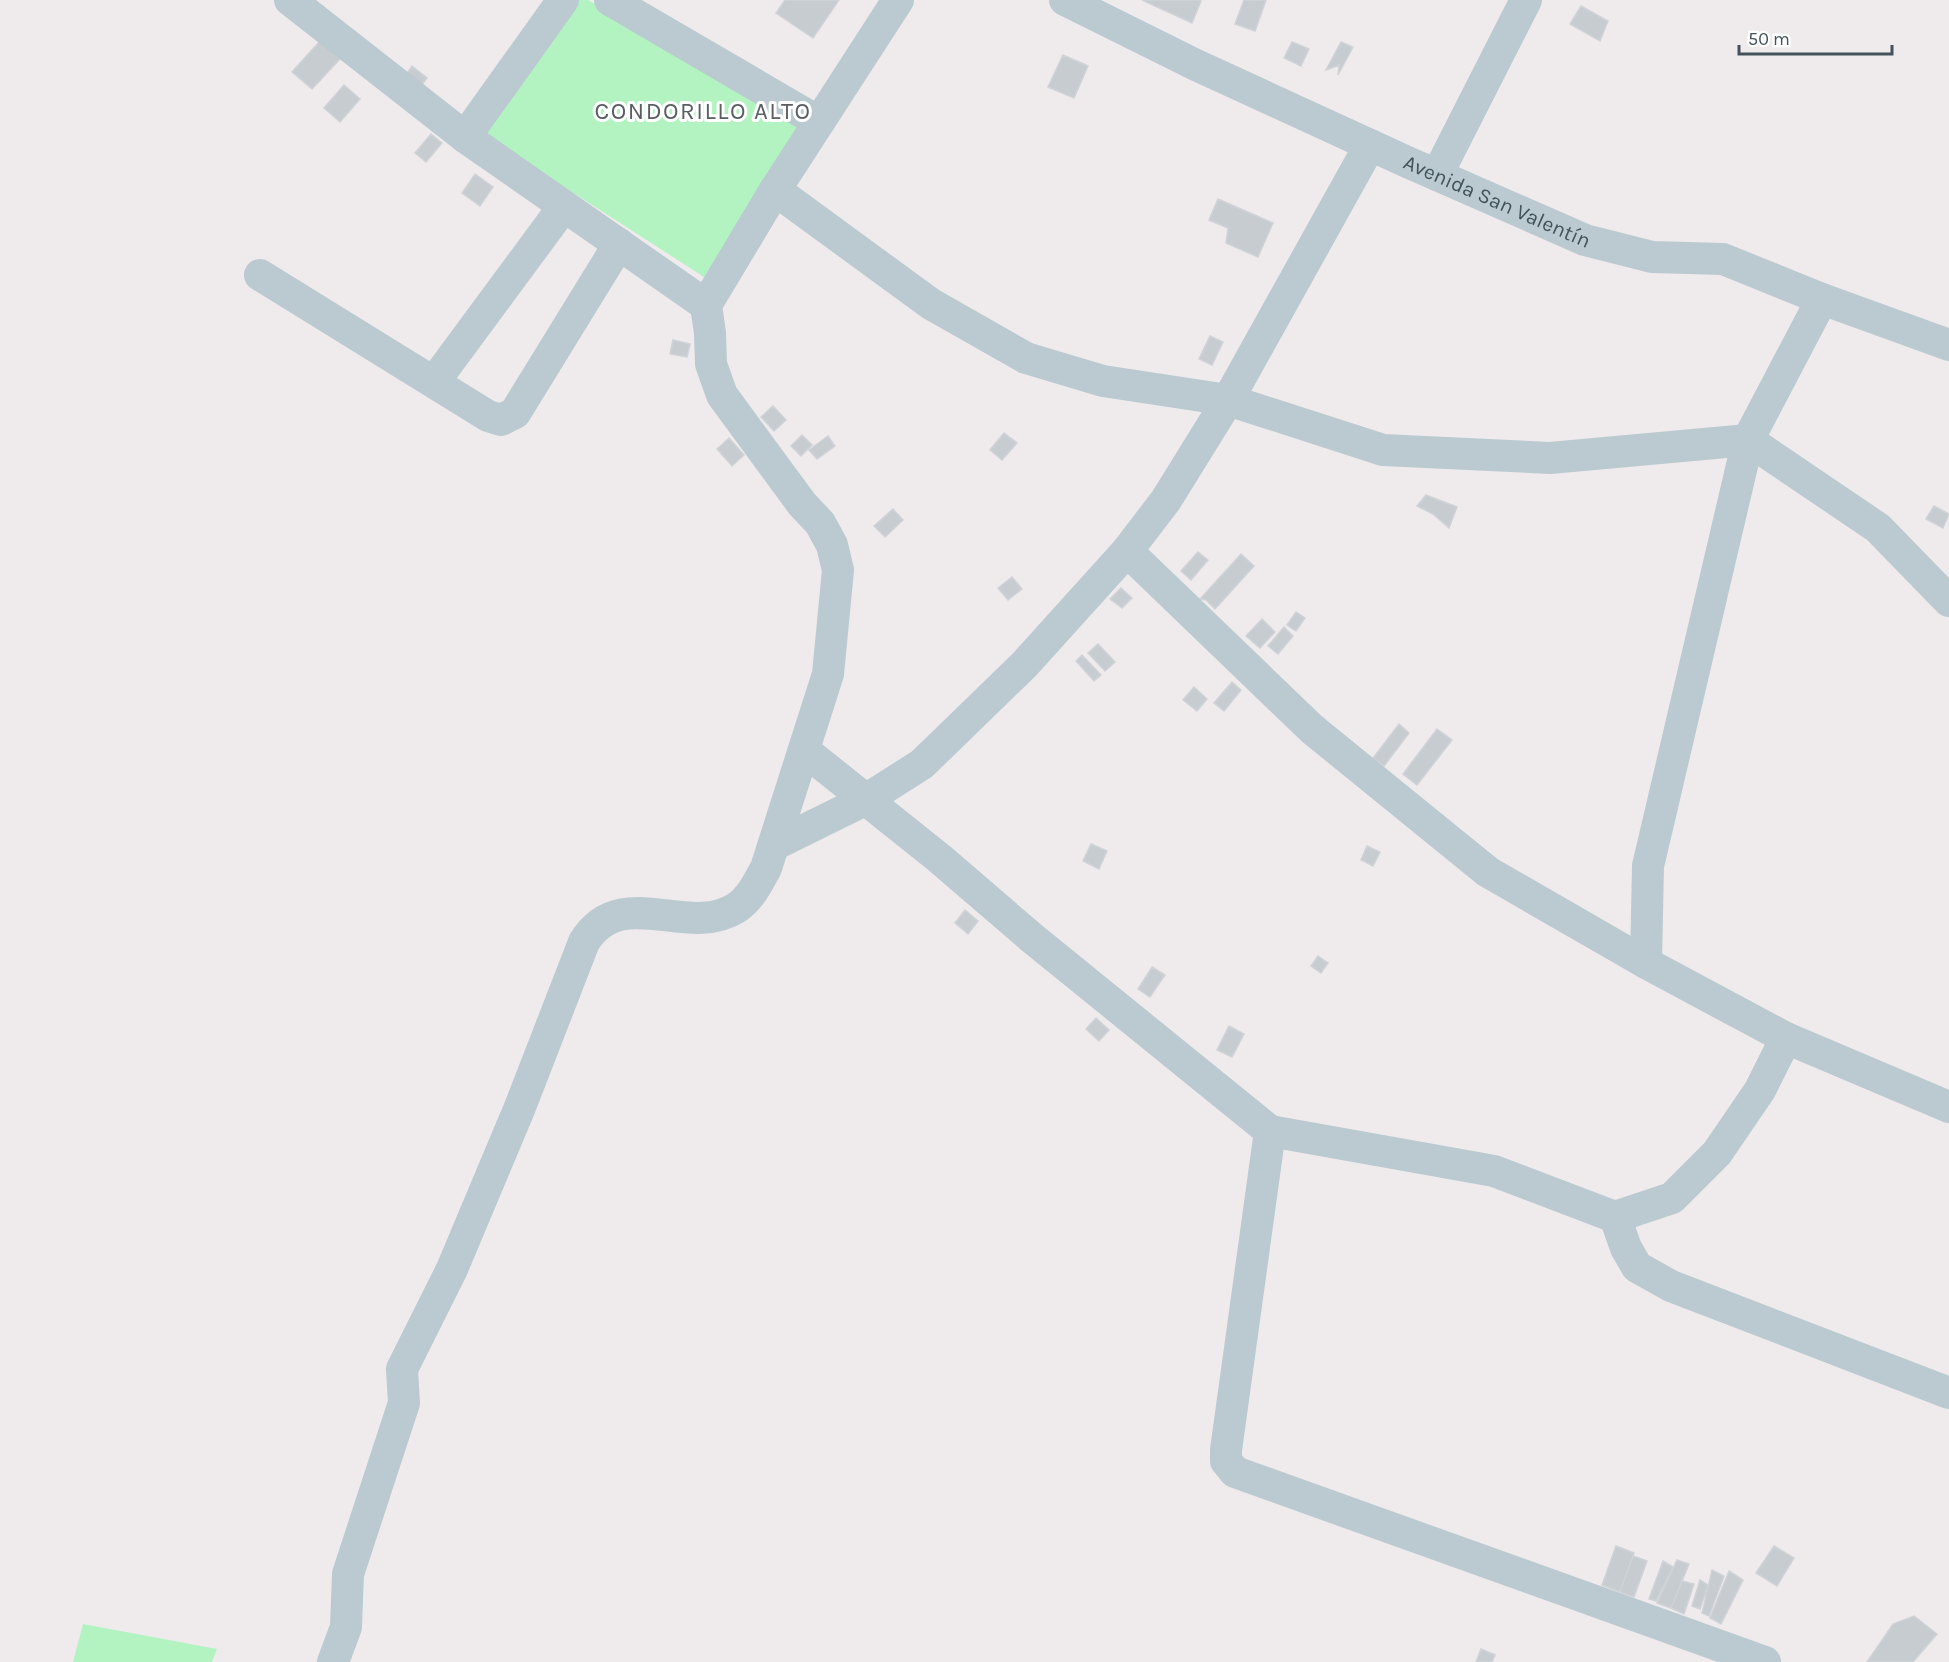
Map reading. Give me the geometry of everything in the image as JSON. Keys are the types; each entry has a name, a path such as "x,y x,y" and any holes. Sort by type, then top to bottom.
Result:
{"street":[{"path":"290,0 465,136 706,305"},
{"path":"465,136 563,0"},
{"path":"610,0 819,122"},
{"path":"333,1662 346,1627 348,1574 404,1403 402,1370 461,1248 591,929 617,914 713,918 736,908 754,890 766,868 774,845 828,674 838,570 832,545 820,523 802,504 722,395 711,364 706,305 775,189 898,0"},
{"name":"Avenida San Valentín","path":"1065,0 1196,65 1585,240 1652,257 1723,259 1822,299 1949,345"},
{"path":"1437,175 1526,0"},
{"path":"774,845 867,800 922,764 1024,665 1126,551 1166,500 1228,400 1370,145"},
{"path":"775,189 931,304 1026,358 1103,381 1228,400 1383,450 1550,458 1748,440 1878,528 1949,601"},
{"path":"435,382 564,206"},
{"path":"260,275 488,416 501,420 515,413 618,244"},
{"path":"1646,963 1648,866 1748,440 1822,299"},
{"path":"1126,551 1312,729 1488,872 1646,963 1786,1038 1949,1107"},
{"path":"805,751 939,858 1040,945 1270,1131 1494,1171 1615,1217 1672,1198 1717,1153 1761,1090 1786,1038"},
{"path":"1270,1131 1226,1450 1226,1461 1235,1472 1765,1662"},
{"path":"1615,1217 1626,1248 1637,1267 1671,1286 1949,1393"}],"green space":[{"path":"578,0 588,0 799,125 704,277 482,134"},
{"path":"83,1624 217,1649 212,1662 73,1662"}],"building":[{"path":"785,0 839,0 813,38 776,13"},
{"path":"1142,0 1200,0 1201,1 1192,23"},
{"path":"1244,0 1266,0 1255,31 1235,24"},
{"path":"1581,6 1608,21 1600,41 1570,24"},
{"path":"320,41 340,59 312,89 292,72"},
{"path":"1292,42 1309,49 1301,66 1284,58"},
{"path":"1341,42 1353,47 1338,75 1339,65 1326,70"},
{"path":"1063,55 1088,66 1074,98 1048,87"},
{"path":"412,66 427,78 421,86 406,75"},
{"path":"344,85 360,99 340,122 324,108"},
{"path":"431,134 442,143 426,162 415,153"},
{"path":"475,174 493,187 480,206 462,193"},
{"path":"1218,199 1273,223 1258,257 1226,243 1228,228 1209,220"},
{"path":"1210,336 1223,342 1212,365 1199,359"},
{"path":"673,340 690,344 687,357 670,354"},
{"path":"773,406 786,420 774,431 761,417"},
{"path":"1004,433 1017,443 1002,460 990,450"},
{"path":"802,435 812,445 801,456 791,446"},
{"path":"828,436 835,446 817,459 809,450"},
{"path":"729,438 744,455 732,466 717,449"},
{"path":"1426,495 1457,507 1449,528 1433,514 1417,506"},
{"path":"1934,506 1949,514 1943,528 1926,519"},
{"path":"893,509 903,520 885,537 874,526"},
{"path":"1198,552 1208,560 1191,580 1181,571"},
{"path":"1241,554 1254,566 1215,609 1206,600 1200,599"},
{"path":"1012,577 1022,589 1008,600 998,588"},
{"path":"1121,588 1132,598 1122,608 1110,599"},
{"path":"1296,612 1305,618 1296,631 1287,625"},
{"path":"1262,619 1275,632 1260,648 1246,636"},
{"path":"1284,627 1293,636 1278,654 1268,646"},
{"path":"1098,644 1115,662 1105,671 1088,653"},
{"path":"1082,655 1101,675 1094,681 1076,661"},
{"path":"1232,682 1241,690 1224,711 1214,703"},
{"path":"1194,687 1207,699 1197,711 1183,700"},
{"path":"1399,724 1409,733 1384,766 1373,758"},
{"path":"1437,729 1452,740 1417,785 1403,774"},
{"path":"1091,844 1107,851 1099,869 1083,861"},
{"path":"1367,846 1380,852 1373,866 1361,860"},
{"path":"965,910 978,921 968,934 955,923"},
{"path":"1318,956 1328,963 1321,973 1311,966"},
{"path":"1152,967 1165,975 1150,997 1138,989"},
{"path":"1096,1018 1109,1030 1099,1041 1086,1029"},
{"path":"1229,1026 1244,1034 1232,1057 1217,1050"},
{"path":"1616,1546 1634,1553 1620,1592 1602,1585"},
{"path":"1774,1546 1794,1558 1777,1586 1756,1573"},
{"path":"1633,1556 1647,1561 1634,1597 1620,1592"},
{"path":"1677,1560 1689,1564 1671,1608 1657,1603"},
{"path":"1663,1561 1673,1567 1656,1601 1649,1599"},
{"path":"1712,1570 1724,1576 1709,1616 1702,1613"},
{"path":"1729,1571 1743,1580 1721,1624 1710,1618"},
{"path":"1700,1580 1708,1585 1700,1609 1692,1606"},
{"path":"1682,1581 1694,1584 1684,1614 1671,1608"},
{"path":"1914,1616 1937,1634 1913,1662 1867,1662 1893,1624"},
{"path":"1481,1649 1495,1655 1492,1662 1476,1662"}],"district":[{"name":"CONDORILLO ALTO","path":"703,111"}]}
